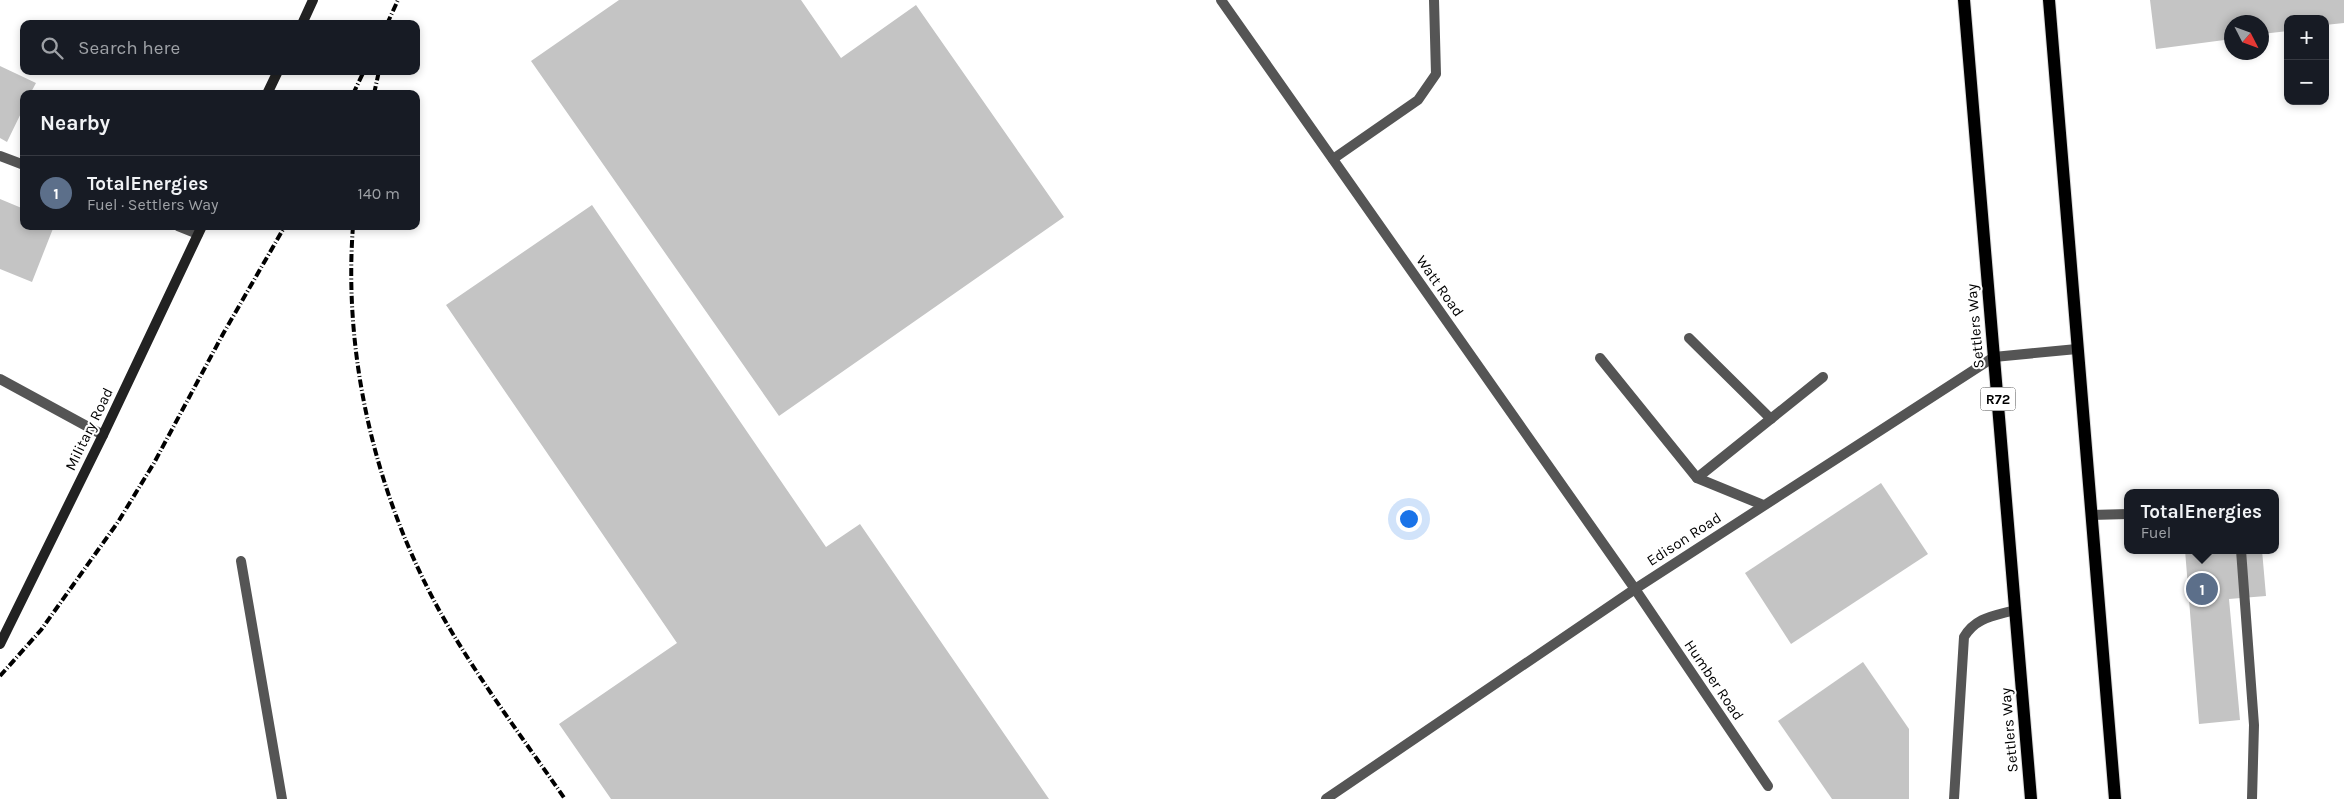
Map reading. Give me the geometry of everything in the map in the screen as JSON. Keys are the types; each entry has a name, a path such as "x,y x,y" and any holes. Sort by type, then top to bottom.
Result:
{"main road":[{"name":"Settlers Way","path":"1964,0 2031,799"},
{"path":"2050,0 2115,799"}],"street":[{"path":"304,20 314,0"},
{"name":"Watt Road","path":"1221,0 1634,589"},
{"path":"1333,159 1418,100 1436,74 1434,0"},
{"path":"269,90 276,75"},
{"path":"0,156 20,164"},
{"name":"Military Road","path":"0,644 103,435 200,230"},
{"path":"1689,338 1771,419"},
{"name":"Edison Road","path":"1326,799 1634,589 1994,357 2077,349"},
{"path":"1600,358 1697,478 1764,505"},
{"path":"1697,478 1823,377"},
{"path":"0,379 103,435"},
{"path":"2091,515 2124,514"},
{"path":"2241,554 2254,725 2252,799"},
{"path":"241,561 282,799"},
{"name":"Humber Road","path":"1634,589 1768,786"},
{"path":"1954,799 1964,637 1970,626 1984,618 2015,610"}],"building":[{"path":"619,0 801,0 841,58 916,5 1064,217 779,416 531,61"},
{"path":"2150,0 2344,0 2344,23 2329,25 2329,15 2284,15 2284,31 2269,33 2269,15 2224,15 2224,40 2156,49"},
{"path":"0,66 36,83 32,90 20,90 20,115 7,142 0,138"},
{"path":"0,199 20,207 20,230 52,230 32,282 0,269"},
{"path":"592,205 826,547 860,524 1049,799 611,799 559,724 677,643 446,305"},
{"path":"1881,483 1928,554 1791,644 1745,573"},
{"path":"2185,554 2262,554 2266,596 2229,599 2240,720 2199,724"},
{"path":"1863,662 1909,729 1909,799 1832,799 1778,721"}],"railway":[{"path":"389,20 398,0"},
{"path":"355,90 362,75"},
{"path":"375,90 378,75"},
{"path":"0,676 41,630 118,522 154,463 223,334 283,230"},
{"path":"353,230 351,276 353,325 359,375 381,472 398,520 417,566 453,635 565,799"}],"place":[{"name":"TotalEnergies","path":"2202,589"}]}
